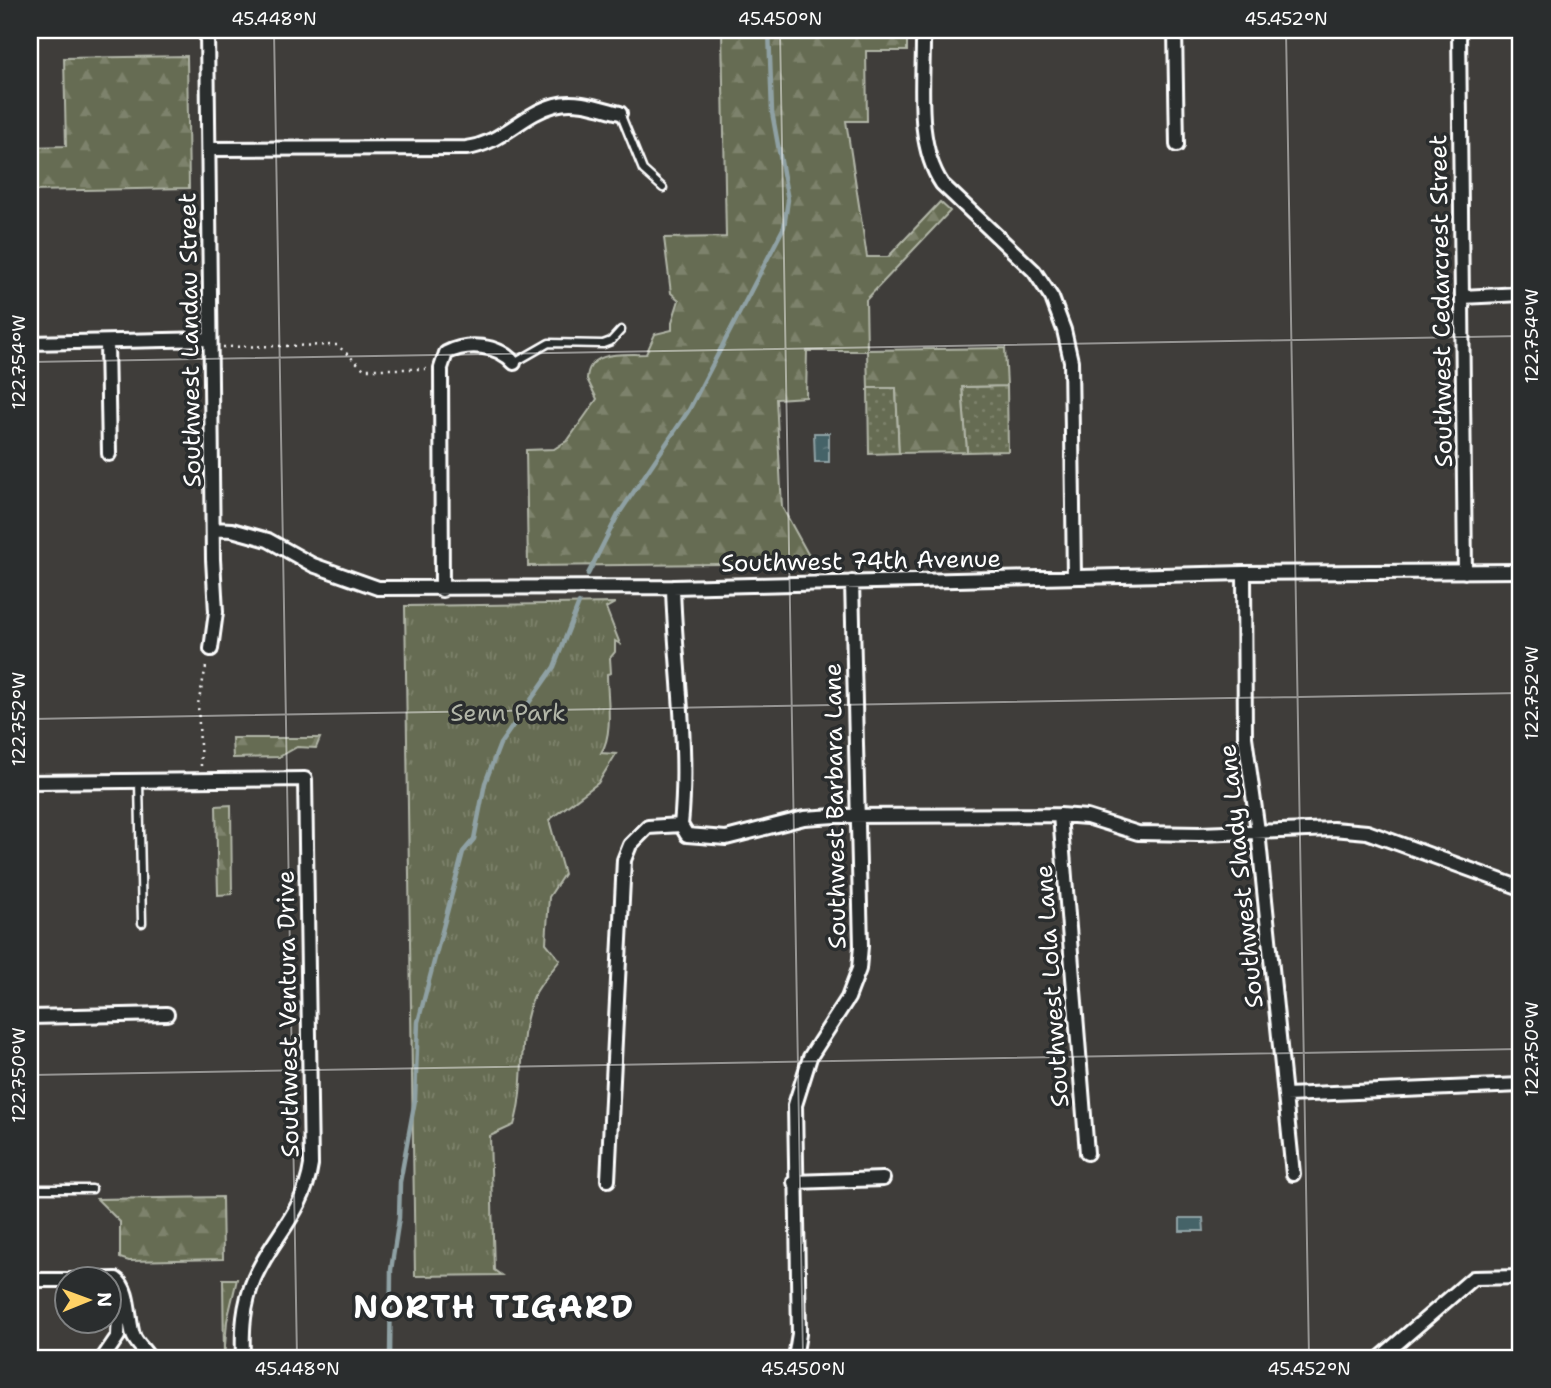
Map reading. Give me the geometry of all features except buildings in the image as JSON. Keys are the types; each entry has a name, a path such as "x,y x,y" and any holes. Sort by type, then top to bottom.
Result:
{"street":[{"name":"Southwest Landau Street","path":"207,30 216,612 211,649"},
{"path":"923,30 926,147 934,173 942,184 1034,271 1052,298 1068,344 1074,577"},
{"path":"1175,30 1177,145"},
{"name":"Southwest Cedarcrest Street","path":"1459,30 1465,572"},
{"path":"209,149 466,148 492,141 557,104 586,105 620,113"},
{"path":"1462,297 1521,294"},
{"path":"107,342 109,454"},
{"path":"30,343 210,343"},
{"path":"442,590 441,368 446,353 466,347 493,349 514,363"},
{"name":"Southwest 74th Avenue","path":"214,529 232,530 268,540 313,565 378,588 442,590 673,587 1244,573 1521,571"},
{"name":"Southwest Shady Lane","path":"1244,573 1245,737 1258,831 1293,1174"},
{"name":"Southwest Barbara Lane","path":"794,1358 799,1334 794,1182 795,1105 810,1057 840,1014 859,969 852,582"},
{"path":"673,587 675,652 680,690 681,825 687,835 726,838 804,818 856,816 1060,815 1087,817 1138,833 1333,829 1367,832 1521,888"},
{"path":"30,782 201,779"},
{"name":"Southwest Ventura Drive","path":"201,779 305,779 311,1165 303,1199 255,1278 242,1324 243,1358"},
{"name":"Southwest Lola Lane","path":"1060,815 1087,1153"},
{"path":"608,1180 624,860 630,845 648,827 681,825"},
{"path":"30,1017 167,1014"},
{"path":"1286,1095 1521,1084"},
{"path":"794,1182 883,1179"},
{"path":"1380,1358 1473,1278 1521,1277"},
{"path":"30,1280 52,1280"},
{"path":"122,1286 125,1289 125,1303 130,1310 135,1339 149,1358"},
{"path":"103,1358 118,1336 119,1311 125,1303"}],"lane":[{"path":"620,113 643,170 663,188"},
{"path":"514,363 549,343 603,344 611,341 621,330"},
{"path":"139,780 142,923"},
{"path":"30,1189 92,1189"}],"path":[{"path":"210,343 337,345 364,369 415,370"},
{"path":"201,779 198,704 211,649"}],"green space":[{"path":"722,30 865,30 866,34 907,33 907,51 866,51 867,121 846,121 867,257 888,257 940,202 950,211 866,300 867,350 1005,348 1007,386 962,387 967,452 899,453 896,388 868,388 867,351 807,351 806,397 776,399 782,507 813,563 528,566 526,450 554,449 568,440 597,399 587,379 589,369 594,363 601,358 618,354 646,354 655,334 672,330 679,300 671,293 664,238 726,237"},
{"path":"187,56 189,188 30,191 30,147 66,146 64,58"},
{"path":"1007,386 1008,451 967,452 962,387"},
{"path":"868,388 896,388 899,453 869,454"},
{"name":"Senn Park","path":"615,603 606,608 620,644 615,641 615,652 610,658 611,673 607,674 609,725 601,753 616,754 598,783 549,820 564,874 549,897 546,943 560,960 537,991 529,1011 514,1125 490,1136 494,1270 501,1275 415,1276 405,606"},
{"path":"232,738 320,738 316,748 297,747 279,757 233,758"},
{"path":"231,805 232,894 218,895 216,806"},
{"path":"222,1197 223,1259 129,1261 120,1258 120,1222 97,1199"},
{"path":"223,1279 237,1279 227,1321 224,1358"}],"water":[{"path":"814,433 829,433 829,462 815,462"},
{"path":"1180,1218 1203,1218 1204,1231 1180,1231"}],"waterway":[{"path":"588,574 618,515 689,410 784,227 788,200 772,112 769,30"},
{"path":"390,1358 391,1270 399,1218 400,1182 415,1100 418,1022 463,852 474,839 485,783 500,744 554,667 579,603"}],"district":[{"name":"NORTH TIGARD","path":"494,1307"}]}
